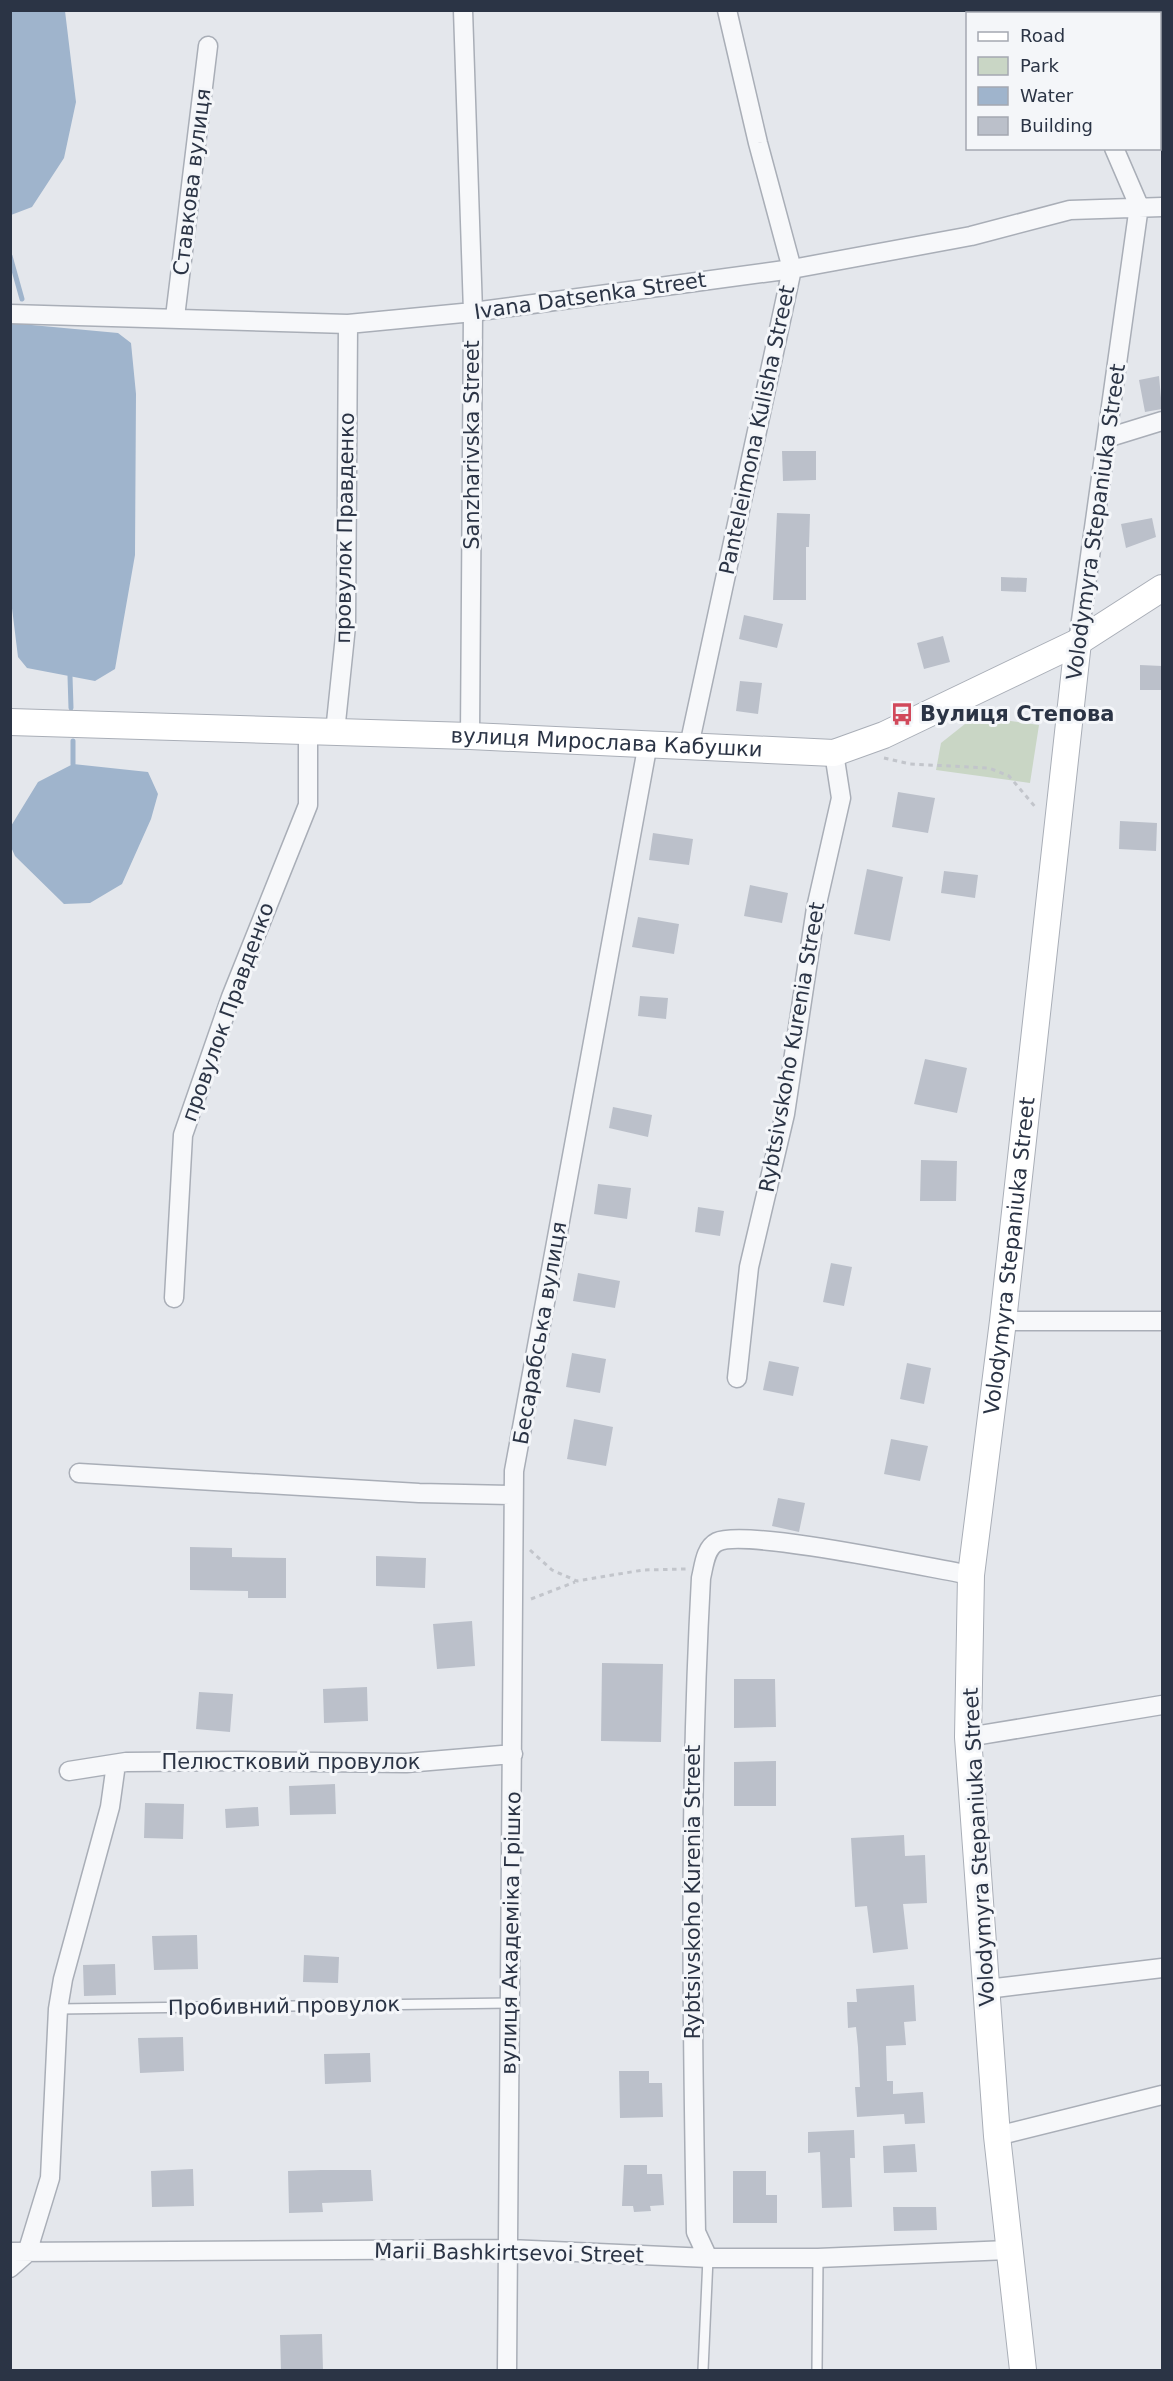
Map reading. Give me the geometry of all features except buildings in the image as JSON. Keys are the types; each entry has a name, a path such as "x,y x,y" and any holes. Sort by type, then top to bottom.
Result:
{"street":[{"name":"Sanzharivska Street","path":"463,10 473,312 470,736"},
{"name":"Panteleimona Kulisha Street","path":"689,746 792,269 758,143 727,10"},
{"name":"Ставкова вулиця","path":"175,317 208,46"},
{"path":"1115,150 1139,206"},
{"name":"Volodymyra Stepaniuka Street","path":"1023,2370 997,2136 969,1737 971,1575 1003,1321 1078,642 1139,206"},
{"name":"Ivana Datsenka Street","path":"10,314 175,317 348,324 473,312 792,269 971,236 1070,210 1162,207"},
{"name":"провулок Правденко","path":"335,732 346,626 348,324"},
{"path":"1107,438 1162,421"},
{"name":"вулиця Мирослава Кабушки","path":"10,722 470,736 841,751 884,735 1078,642 1162,588"},
{"name":"провулок Правденко","path":"174,1298 183,1135 231,998 308,805 308,732"},
{"name":"Бесарабська вулиця","path":"513,1495 514,1471 648,743"},
{"name":"Rybtsivskoho Kurenia Street","path":"736,1378 749,1267 784,1114 816,908 841,798 841,751"},
{"path":"1003,1321 1162,1321"},
{"path":"79,1473 419,1493 513,1495"},
{"name":"вулиця Академіка Грішко","path":"507,2370 513,1495"},
{"name":"Rybtsivskoho Kurenia Street","path":"708,2258 696,2232 692,2031 692,1771 703,1569 706,1553 716,1542 731,1539 797,1544 971,1575"},
{"path":"969,1737 1162,1705"},
{"name":"Пелюстковий провулок","path":"69,1771 116,1764 241,1761 406,1763 513,1754"},
{"path":"10,2268 19,2253 50,2178 58,2009 110,1807 116,1764"},
{"path":"987,1989 1162,1968"},
{"path":"997,2136 1162,2095"},
{"name":"Marii Bashkirtsevoi Street","path":"19,2253 509,2249 708,2258 818,2258 1008,2250"}],"lane":[{"name":"Пробивний провулок","path":"58,2009 510,2003"},
{"path":"703,2370 708,2258"},
{"path":"817,2370 818,2258"}],"path":[{"path":"841,751 910,764 989,768 1009,776 1058,832"},
{"path":"513,1533 552,1570 577,1581"},
{"path":"513,1620 530,1599 552,1588 577,1581 643,1570 703,1569"}],"green space":[{"path":"975,716 1039,725 1030,783 936,770 941,743"}],"water":[{"path":"11,10 65,11 76,102 64,158 32,207 11,215"},
{"path":"10,323 118,333 131,343 136,394 135,555 115,669 95,681 27,668 18,657 10,592"},
{"path":"73,764 148,772 158,794 151,819 122,884 90,903 64,904 15,856 11,847 11,826 38,782"}],"waterway":[{"path":"10,256 22,299"},
{"path":"70,676 71,708"},
{"path":"73,741 73,764"}],"place":[{"name":"Вулиця Степова","path":"902,714"}]}
